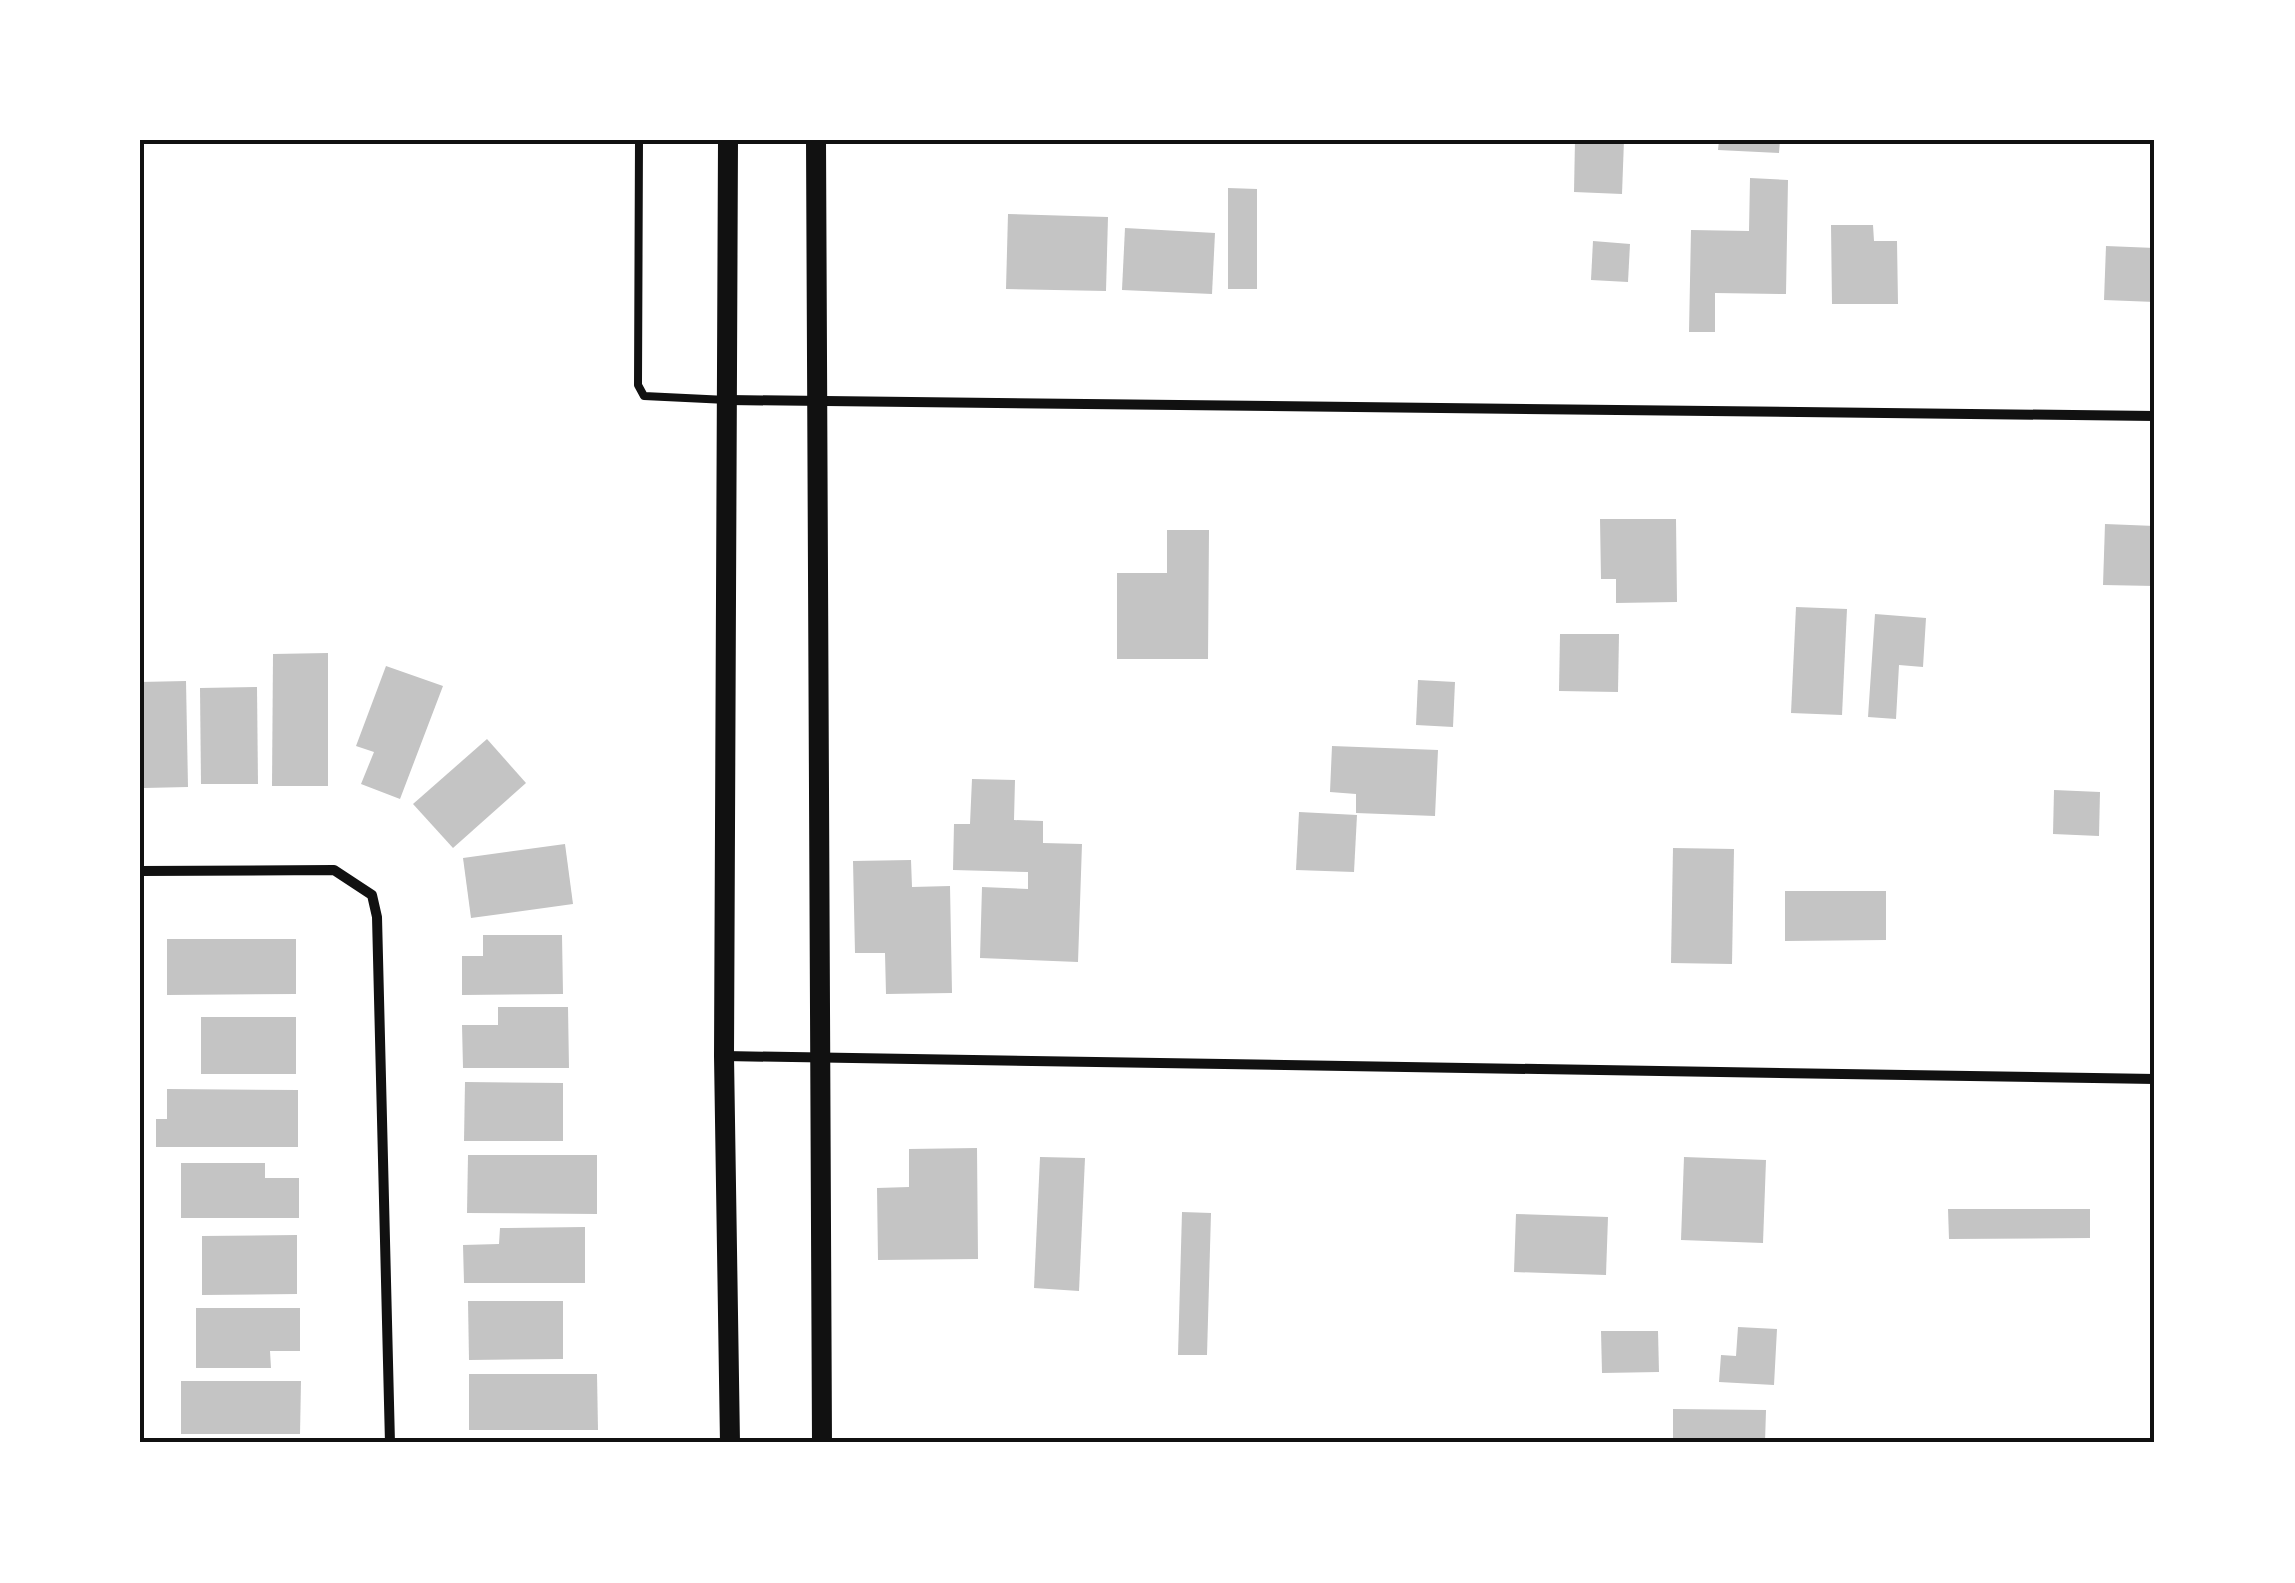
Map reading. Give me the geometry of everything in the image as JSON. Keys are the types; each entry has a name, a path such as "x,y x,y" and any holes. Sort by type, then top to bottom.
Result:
{"main road":[{"path":"728,140 724,1056 730,1443"},
{"path":"816,140 822,1443"}],"street":[{"path":"729,400 2155,416"},
{"path":"140,871 334,870 372,895 377,917 390,1443"},
{"path":"724,1056 2155,1080"}],"lane":[{"path":"639,140 638,385 644,396 729,400"}],"building":[{"path":"1575,140 1624,140 1622,194 1574,192"},
{"path":"1719,140 1780,140 1779,153 1718,150"},
{"path":"1750,178 1788,180 1786,294 1715,293 1715,332 1689,332 1691,230 1749,231"},
{"path":"1228,188 1257,189 1257,289 1228,289"},
{"path":"1008,214 1108,217 1106,291 1006,289"},
{"path":"1831,225 1873,225 1874,241 1897,241 1898,304 1832,304"},
{"path":"1125,228 1215,233 1212,294 1122,290"},
{"path":"1593,241 1630,244 1628,282 1591,280"},
{"path":"2106,246 2155,248 2155,302 2104,300"},
{"path":"1600,519 1676,519 1677,602 1616,603 1616,579 1601,579"},
{"path":"2105,524 2155,526 2155,586 2103,585"},
{"path":"1167,530 1209,530 1208,659 1117,659 1117,573 1167,573"},
{"path":"1796,607 1847,609 1842,715 1791,713"},
{"path":"1875,614 1926,618 1923,667 1899,665 1896,719 1868,717"},
{"path":"1560,634 1619,634 1618,692 1559,691"},
{"path":"328,653 328,786 272,786 273,654"},
{"path":"386,666 443,686 400,799 361,784 374,752 356,746"},
{"path":"1418,680 1455,682 1453,727 1416,725"},
{"path":"186,681 188,787 144,788 140,682"},
{"path":"257,687 258,784 201,784 200,688"},
{"path":"487,739 526,783 453,848 413,804"},
{"path":"1332,746 1438,750 1435,816 1356,813 1356,794 1330,792"},
{"path":"972,779 1015,780 1014,820 1043,821 1043,843 1082,844 1078,962 980,958 982,887 1028,889 1028,872 953,870 954,824 970,824"},
{"path":"2054,790 2100,792 2099,836 2053,834"},
{"path":"1299,812 1357,815 1354,872 1296,870"},
{"path":"565,844 573,904 471,918 463,858"},
{"path":"1673,848 1734,849 1732,964 1671,963"},
{"path":"911,860 912,887 950,886 952,993 886,994 885,953 855,953 853,861"},
{"path":"1785,891 1886,891 1886,940 1785,941"},
{"path":"483,935 562,935 563,994 462,995 462,956 483,956"},
{"path":"167,939 296,939 296,994 167,995"},
{"path":"498,1007 568,1007 569,1068 463,1068 462,1025 498,1025"},
{"path":"201,1017 296,1017 296,1074 201,1074"},
{"path":"465,1082 563,1083 563,1141 464,1141"},
{"path":"167,1089 298,1090 298,1147 156,1147 156,1119 167,1119"},
{"path":"977,1148 978,1259 878,1260 877,1188 909,1187 909,1149"},
{"path":"468,1155 597,1155 597,1214 467,1213"},
{"path":"1040,1157 1085,1158 1079,1291 1034,1288"},
{"path":"1684,1157 1766,1160 1763,1243 1681,1240"},
{"path":"181,1163 265,1163 265,1178 299,1178 299,1218 181,1218"},
{"path":"1948,1209 2090,1209 2090,1238 1949,1239"},
{"path":"1182,1212 1211,1213 1207,1355 1178,1355"},
{"path":"1516,1214 1608,1217 1606,1275 1514,1272"},
{"path":"585,1227 585,1283 464,1283 463,1245 499,1244 500,1228"},
{"path":"297,1235 297,1294 202,1295 202,1236"},
{"path":"468,1301 563,1301 563,1359 469,1360"},
{"path":"196,1308 300,1308 300,1351 270,1351 271,1368 196,1368"},
{"path":"1738,1327 1777,1329 1774,1385 1719,1382 1721,1355 1736,1356"},
{"path":"1601,1331 1658,1331 1659,1372 1602,1373"},
{"path":"469,1374 597,1374 598,1430 469,1430"},
{"path":"181,1381 301,1381 300,1434 181,1434"},
{"path":"1673,1409 1766,1410 1765,1443 1673,1443"}]}
